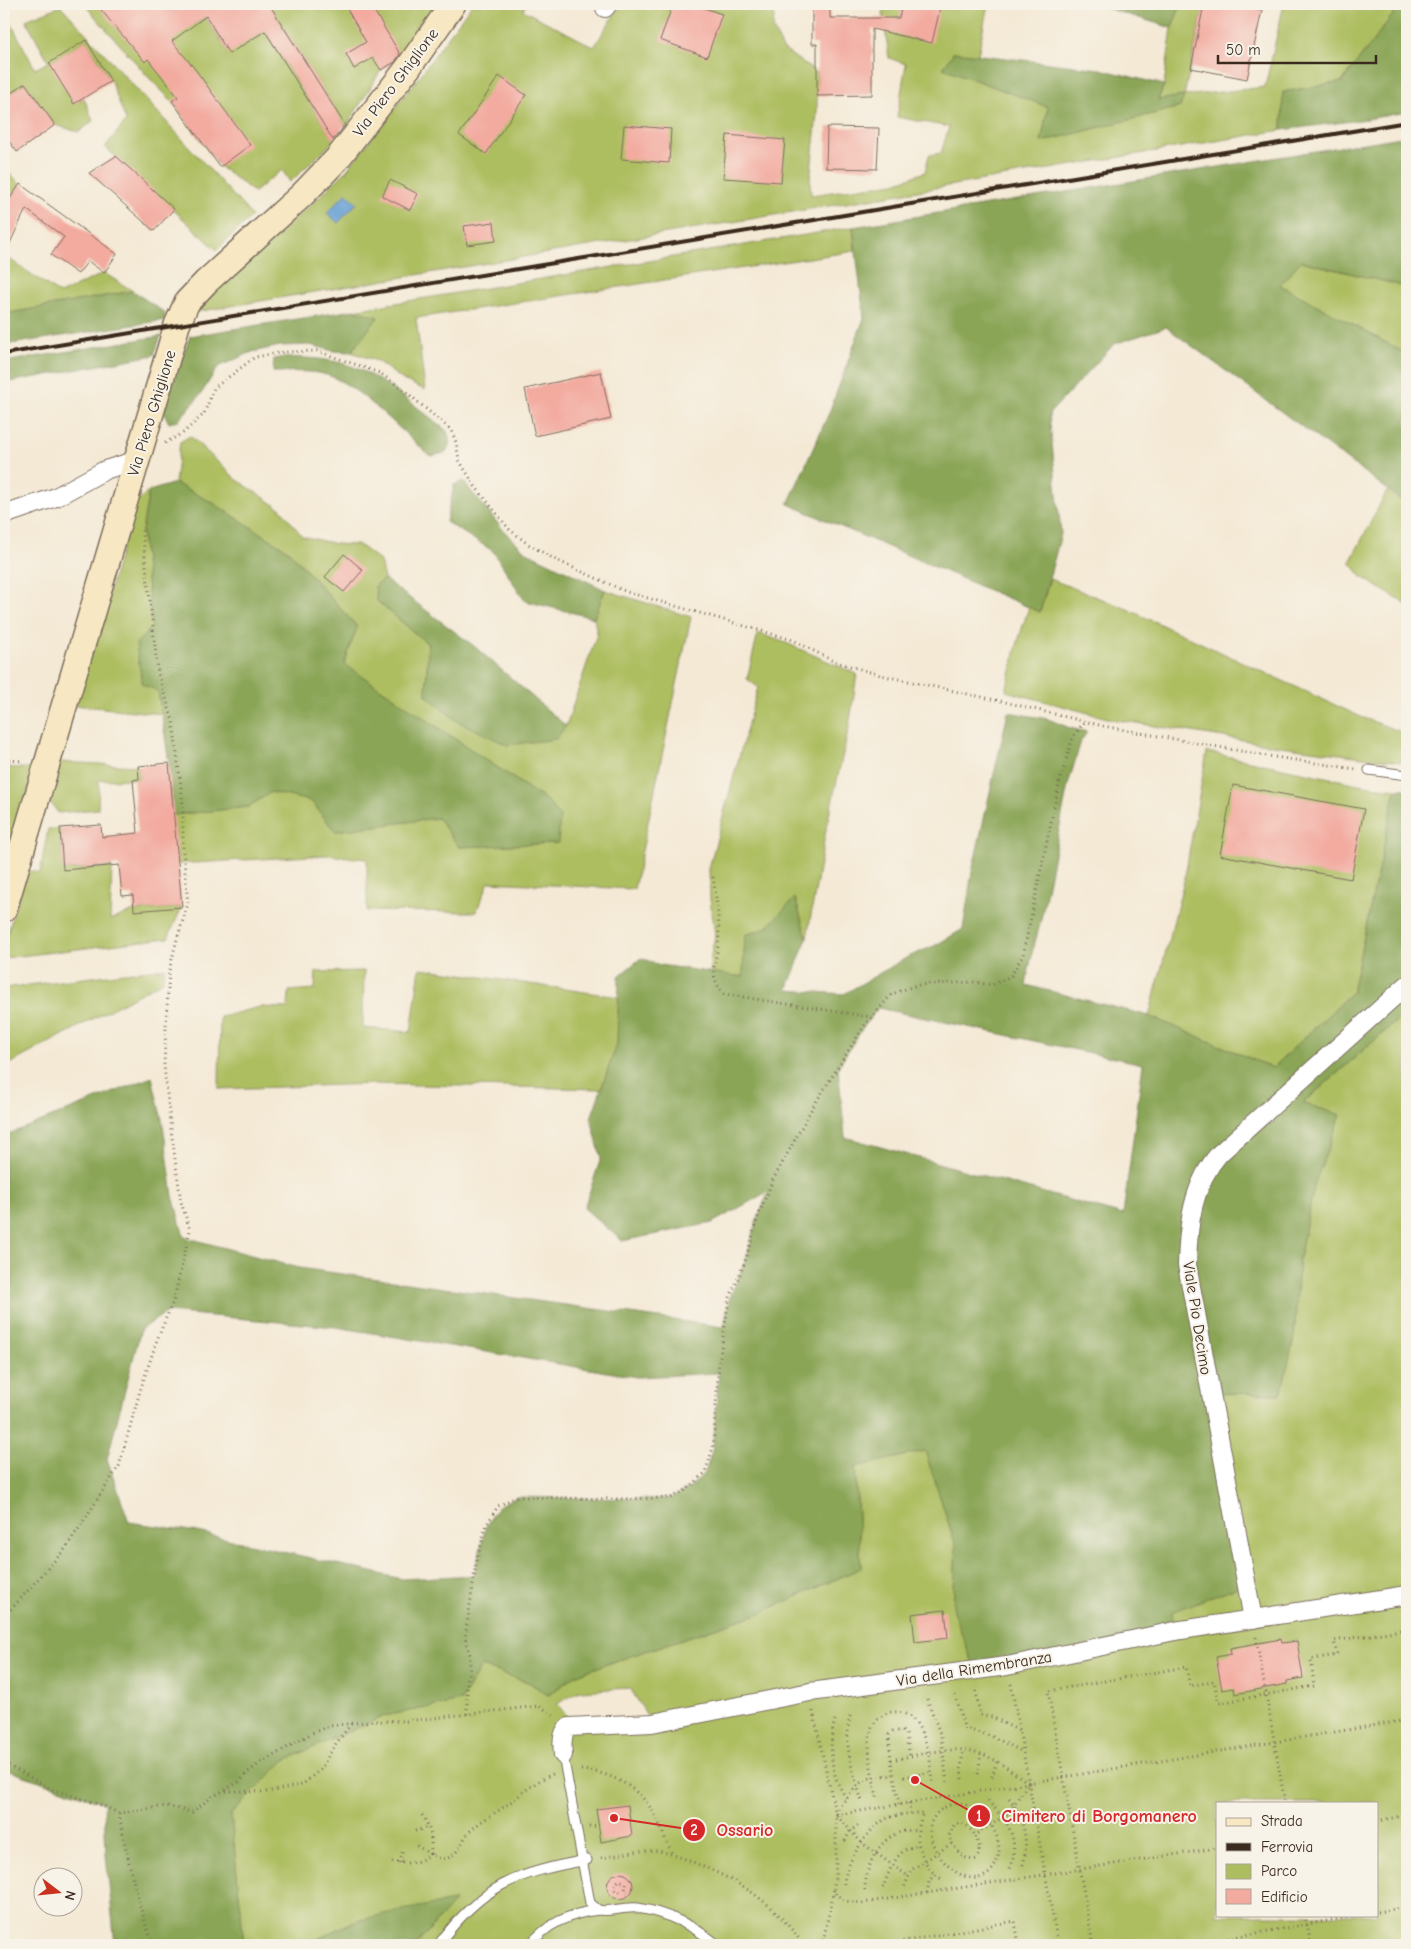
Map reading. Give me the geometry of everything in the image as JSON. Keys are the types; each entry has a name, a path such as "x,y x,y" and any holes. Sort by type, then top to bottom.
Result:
{"street":[{"name":"Via Piero Ghiglione","path":"4,909 177,325 187,302 206,282 302,195 337,159 408,68 453,4"},
{"path":"4,515 56,497 105,470 137,460"},
{"name":"Viale Pio Decimo","path":"1253,1619 1188,1265 1188,1235 1194,1200 1208,1167 1219,1154 1407,985"},
{"name":"Via della Rimembranza","path":"575,1726 652,1723 810,1692 1007,1666 1175,1631 1407,1596"},
{"path":"565,1762 562,1741 564,1732 569,1727 575,1726"}],"lane":[{"path":"1369,770 1407,775"},
{"path":"565,1762 585,1860 590,1903 599,1910"},
{"path":"438,1945 472,1905 494,1888 523,1875 585,1860"},
{"path":"530,1945 541,1932 570,1915 611,1910 625,1906 654,1911 688,1923 718,1945"}],"path":[{"path":"137,460 182,433 204,414 214,388 255,357 284,352 317,351 380,374 428,409 451,430 456,442 459,460 475,486 509,529 528,544 556,560 626,592 792,640 833,661 880,676 1005,702 1084,722 1268,756 1369,770"},
{"path":"4,1617 66,1548 119,1466 143,1382 157,1340 174,1299 190,1230 181,1202 164,1065 170,971 176,939 188,904 183,850 183,804 173,721 158,673 142,531 143,523"},
{"path":"468,1714 467,1681 470,1670 470,1654 465,1637 468,1612 476,1563 486,1526 498,1506 516,1497 670,1498 688,1489 706,1473 713,1448 719,1362 729,1300 746,1259 758,1216 782,1163 806,1117 871,1017 892,994 917,985 973,982 992,985 1011,976 1023,955 1025,947 1059,784 1073,736 1084,722"},
{"path":"713,877 719,937 713,962 715,983 724,994 871,1017"},
{"path":"1253,1619 1285,1802"},
{"path":"1093,1945 1048,1691 1186,1667 1190,1686 1214,1681 1219,1703 1314,1686 1311,1659 1336,1655 1334,1641 1407,1629"},
{"path":"1007,1666 1058,1945"},
{"path":"976,1691 980,1715 992,1717 1020,1731"},
{"path":"810,1692 836,1815 834,1889 822,1945"},
{"path":"955,1695 965,1730 968,1729 994,1737 1023,1752"},
{"path":"927,1699 937,1722 944,1751 947,1783"},
{"path":"4,1763 51,1789 119,1812 166,1806 192,1812 212,1797 226,1791 239,1782 259,1764 312,1733 329,1726 372,1720 406,1721 539,1706 575,1726"},
{"path":"877,1798 869,1754 870,1738 873,1726 885,1714 893,1712 907,1715 914,1722 925,1740 933,1782"},
{"path":"850,1716 846,1738 848,1755 862,1801"},
{"path":"835,1720 830,1742 832,1758 840,1790 847,1798"},
{"path":"836,1815 1407,1720"},
{"path":"226,1791 266,1792 302,1785 321,1769 334,1746 352,1723"},
{"path":"899,1804 888,1743 889,1735 893,1731 902,1731 906,1734 910,1757"},
{"path":"891,1760 944,1751 964,1750 981,1754 997,1761 1029,1783"},
{"path":"962,1779 961,1770 964,1750"},
{"path":"978,1774 981,1754"},
{"path":"992,1776 997,1761"},
{"path":"414,1844 430,1854 443,1859 448,1858 460,1848 469,1832 565,1762 588,1771 606,1774 636,1791 647,1802 667,1844 674,1854"},
{"path":"904,1777 932,1772"},
{"path":"836,1815 840,1805 857,1785 866,1778 894,1775"},
{"path":"975,1834 991,1825 1015,1805 1029,1783"},
{"path":"1008,1798 1015,1805 1025,1836 1027,1853 1022,1868"},
{"path":"988,1801 1002,1817 1014,1838 1015,1853 1010,1869"},
{"path":"909,1803 910,1813"},
{"path":"956,1803 974,1808 991,1825 997,1835 998,1849 993,1868 987,1875 976,1878 962,1875 950,1868 937,1852 931,1841 931,1826 942,1808 956,1803"},
{"path":"119,1812 127,1859 152,1945"},
{"path":"844,1884 850,1861 862,1843 880,1823 910,1813 923,1813 918,1831 919,1846 934,1874 944,1880"},
{"path":"392,1862 418,1861 430,1854 432,1845 428,1827 422,1815"},
{"path":"836,1815 862,1843 908,1876"},
{"path":"1378,1821 1407,1816"},
{"path":"958,1823 969,1827 975,1834 980,1848 977,1859 967,1859 960,1854 952,1843 949,1836 950,1830 958,1823"},
{"path":"845,1841 850,1831 859,1825"},
{"path":"415,1831 428,1827"},
{"path":"865,1890 868,1870 884,1841 897,1833 912,1830 918,1831"},
{"path":"904,1888 911,1870 952,1843"},
{"path":"883,1888 892,1865 903,1853 914,1846 919,1846"},
{"path":"834,1889 840,1898 856,1903 1216,1848"},
{"path":"400,1863 403,1849"},
{"path":"585,1860 656,1851 674,1854 720,1873 743,1885 781,1917 803,1945"},
{"path":"927,1893 929,1882 934,1874"},
{"path":"1378,1912 1407,1907"},
{"path":"1305,1916 1311,1945"},
{"path":"1188,1945 1356,1916"},
{"path":"883,1945 1015,1921 1019,1945"}],"green space":[{"path":"84,4 182,4 196,24 205,17 229,53 265,31 334,141 290,182 282,170 254,192 220,167 172,101"},
{"path":"269,4 314,4 315,6 318,4 438,4 402,57 381,70 346,127"},
{"path":"472,4 527,4 523,10 594,47 621,4 775,4 773,29 783,49 817,73 817,114 810,181 811,195 895,183 925,172 929,155 941,153 949,127 897,117 906,64 889,58 882,4 988,4 978,55 955,53 943,68 1048,107 1041,142 1180,107 1183,96 1158,100 1164,85 1172,28 1181,4 1204,4 1184,96 1265,87 1284,4 1401,4 1342,82 1283,92 1282,130 195,312 227,279 311,205 347,170 419,77"},
{"path":"1093,4 1181,4 1172,28"},
{"path":"1401,4 1407,4 1407,112 1282,130 1283,92 1342,82"},
{"path":"61,6 252,216 217,250 105,147 126,121 111,81 86,40 50,63 74,103 84,98 93,121 79,132 55,125 25,83 4,98 4,26 11,23 35,69 49,62 26,20"},
{"path":"954,52 1100,69 1164,85 1158,100 1184,96 1180,107 1041,142 1048,107 943,68"},
{"path":"1407,136 1407,287 1301,261 1280,285 1407,354 1407,536 1406,503 1166,327 1114,344 1049,414 1061,534 1040,612 788,504 829,413 864,318 853,227"},
{"path":"4,167 20,184 10,198 4,192"},
{"path":"6,211 5,256 60,294 104,273 133,291 4,314 4,214"},
{"path":"853,227 855,251 416,318 425,390 403,380 377,361 351,352 378,317 354,310"},
{"path":"1300,261 1407,287 1407,354 1279,285"},
{"path":"133,291 165,313 165,320 4,345 4,314"},
{"path":"354,310 378,317 351,352 334,351 310,345 280,346 252,352 218,367 201,394 179,420 169,423 163,411 190,336"},
{"path":"161,336 154,355 4,383 4,362"},
{"path":"284,357 332,361 348,365 373,376 447,431 450,443 446,453 430,456 366,399 339,380 314,372 273,372 274,359"},
{"path":"190,436 236,479 281,509 302,536 336,544 359,545 380,561 384,579 375,586 377,601 428,644 426,695 566,726 597,634 594,618 605,590 691,617 634,889 489,882 476,912 367,911 367,859 328,855 178,864 173,815 248,807 271,792 311,801 335,831 438,818 459,847 558,843 547,801 344,664 357,627 289,551 213,503 175,483 180,442"},
{"path":"463,481 505,532 525,551 605,590 594,618 525,601 493,551 446,522 454,485"},
{"path":"175,483 213,503 289,551 357,627 344,664 547,801 560,817 558,843 459,847 438,818 335,831 311,801 271,792 248,807 173,815 169,763 158,691 142,684 136,644 152,627 142,531 149,491"},
{"path":"149,491 142,531 162,714 74,705 136,502"},
{"path":"1387,491 1406,504 1407,605 1362,577 1350,562"},
{"path":"384,579 474,646 566,726 556,739 507,745 457,721 426,695 428,644 377,601 375,586"},
{"path":"1050,579 1125,608 1361,717 1407,734 1407,763 1273,745 1111,719 1006,691 1018,641 1029,607 1040,612"},
{"path":"758,633 857,674 849,727 826,829 807,938 795,899 766,928 745,935 743,977 711,973 710,961 715,935 710,899 709,868 758,687 747,679"},
{"path":"1008,712 1048,719 1070,728 1087,732 1081,741 1068,785 1026,985 1149,1016 1273,1068 1352,992 1396,789 1407,789 1407,1012 1303,1103 1341,1115 1315,1182 1299,1258 1294,1338 1281,1394 1212,1393 1247,1583 1172,1612 1175,1631 975,1670 953,1611 956,1546 925,1451 855,1467 861,1568 760,1613 577,1674 548,1695 530,1683 481,1666 461,1701 384,1716 285,1760 231,1814 244,1945 115,1945 106,1855 104,1803 4,1769 4,1136 152,1077 163,1124 173,1196 184,1237 299,1268 724,1327 729,1300 746,1259 758,1216 769,1191 712,1223 622,1241 584,1208 601,1158 591,1118 617,1044 619,976 641,958 660,965 743,977 745,935 766,928 795,898 807,938 787,990 844,994 906,958 936,945 963,929 972,872","holes":["878,1008 1143,1064 1123,1215 845,1137 838,1067","167,1312 336,1327 637,1377 719,1373 713,1448 705,1473 688,1489 671,1498 516,1497 498,1506 486,1526 474,1575 402,1579 197,1532 129,1522 107,1459 141,1329"]},
{"path":"1207,752 1363,785 1396,789 1352,992 1273,1068 1149,1016 1184,881"},
{"path":"59,762 138,766 139,779 99,780 98,809 58,813 49,800"},
{"path":"4,767 35,769 4,874"},
{"path":"60,828 63,870 112,867 110,920 134,911 182,907 168,938 4,958 4,946 26,870 40,873 48,829"},
{"path":"165,968 163,981 4,1067 4,988"},
{"path":"420,968 619,997 617,1044 601,1089 374,1084 219,1089 220,1017 260,1007 288,1008 289,991 315,989 316,972 364,971 363,1028 411,1032"},
{"path":"1407,1012 1407,1945 416,1945 454,1901 376,1916 348,1924 308,1944 244,1945 231,1814 285,1760 384,1716 461,1701 481,1666 530,1683 549,1695 577,1674 760,1613 861,1568 855,1467 925,1450 956,1546 953,1611 1172,1612 1211,1393 1281,1394 1294,1338 1299,1258 1315,1182 1341,1115 1302,1104","holes":["630,1688 651,1722 575,1726 557,1704 579,1691"]},
{"path":"455,1901 416,1945 296,1945 310,1942 350,1924 375,1916"}],"water":[{"path":"346,193 357,203 338,223 327,213"}],"building":[{"path":"96,4 269,4 345,125 333,140 265,31 229,54 206,16 172,41 195,69 250,145 220,167 172,101 178,97 148,59 145,62"},
{"path":"344,4 370,4 400,54 395,62 381,70 373,58 354,69 346,54 366,42"},
{"path":"673,4 692,4 722,14 707,57 660,40"},
{"path":"812,4 830,4 830,18 899,18 902,4 941,4 932,43 872,29 872,95 817,96 817,44 812,44"},
{"path":"1204,4 1245,4 1245,7 1262,10 1247,79 1191,68"},
{"path":"86,40 111,81 74,104 49,63"},
{"path":"499,76 526,95 486,154 459,135"},
{"path":"25,83 55,125 17,152 4,134 4,98"},
{"path":"624,125 671,129 669,163 621,159"},
{"path":"827,127 879,128 877,169 826,168"},
{"path":"727,135 785,140 781,182 723,178"},
{"path":"116,156 174,209 154,231 89,173"},
{"path":"390,180 418,194 410,210 382,196"},
{"path":"20,184 117,254 104,273 88,261 78,274 51,255 64,237 26,209 4,256 4,207"},
{"path":"494,222 496,241 467,245 464,226"},
{"path":"601,372 611,419 535,436 525,389"},
{"path":"344,554 363,570 344,592 325,577"},
{"path":"169,763 182,907 134,911 133,895 122,896 119,865 63,870 60,828 101,825 102,837 138,833 133,780 139,779 138,766"},
{"path":"1233,785 1364,809 1351,879 1220,855"},
{"path":"945,1610 948,1638 915,1642 912,1614"},
{"path":"1281,1639 1282,1643 1297,1641 1303,1678 1287,1681 1287,1684 1235,1694 1234,1688 1222,1690 1216,1657 1231,1654 1230,1648"},
{"path":"628,1805 632,1836 601,1842 596,1809"},
{"path":"620,1873 629,1877 633,1886 629,1895 620,1899 611,1895 607,1886 611,1877"}],"railway":[{"path":"4,354 1407,122"}],"place":[{"name":"Cimitero di Borgomanero","path":"915,1780"},
{"name":"Ossario","path":"614,1818"}]}
